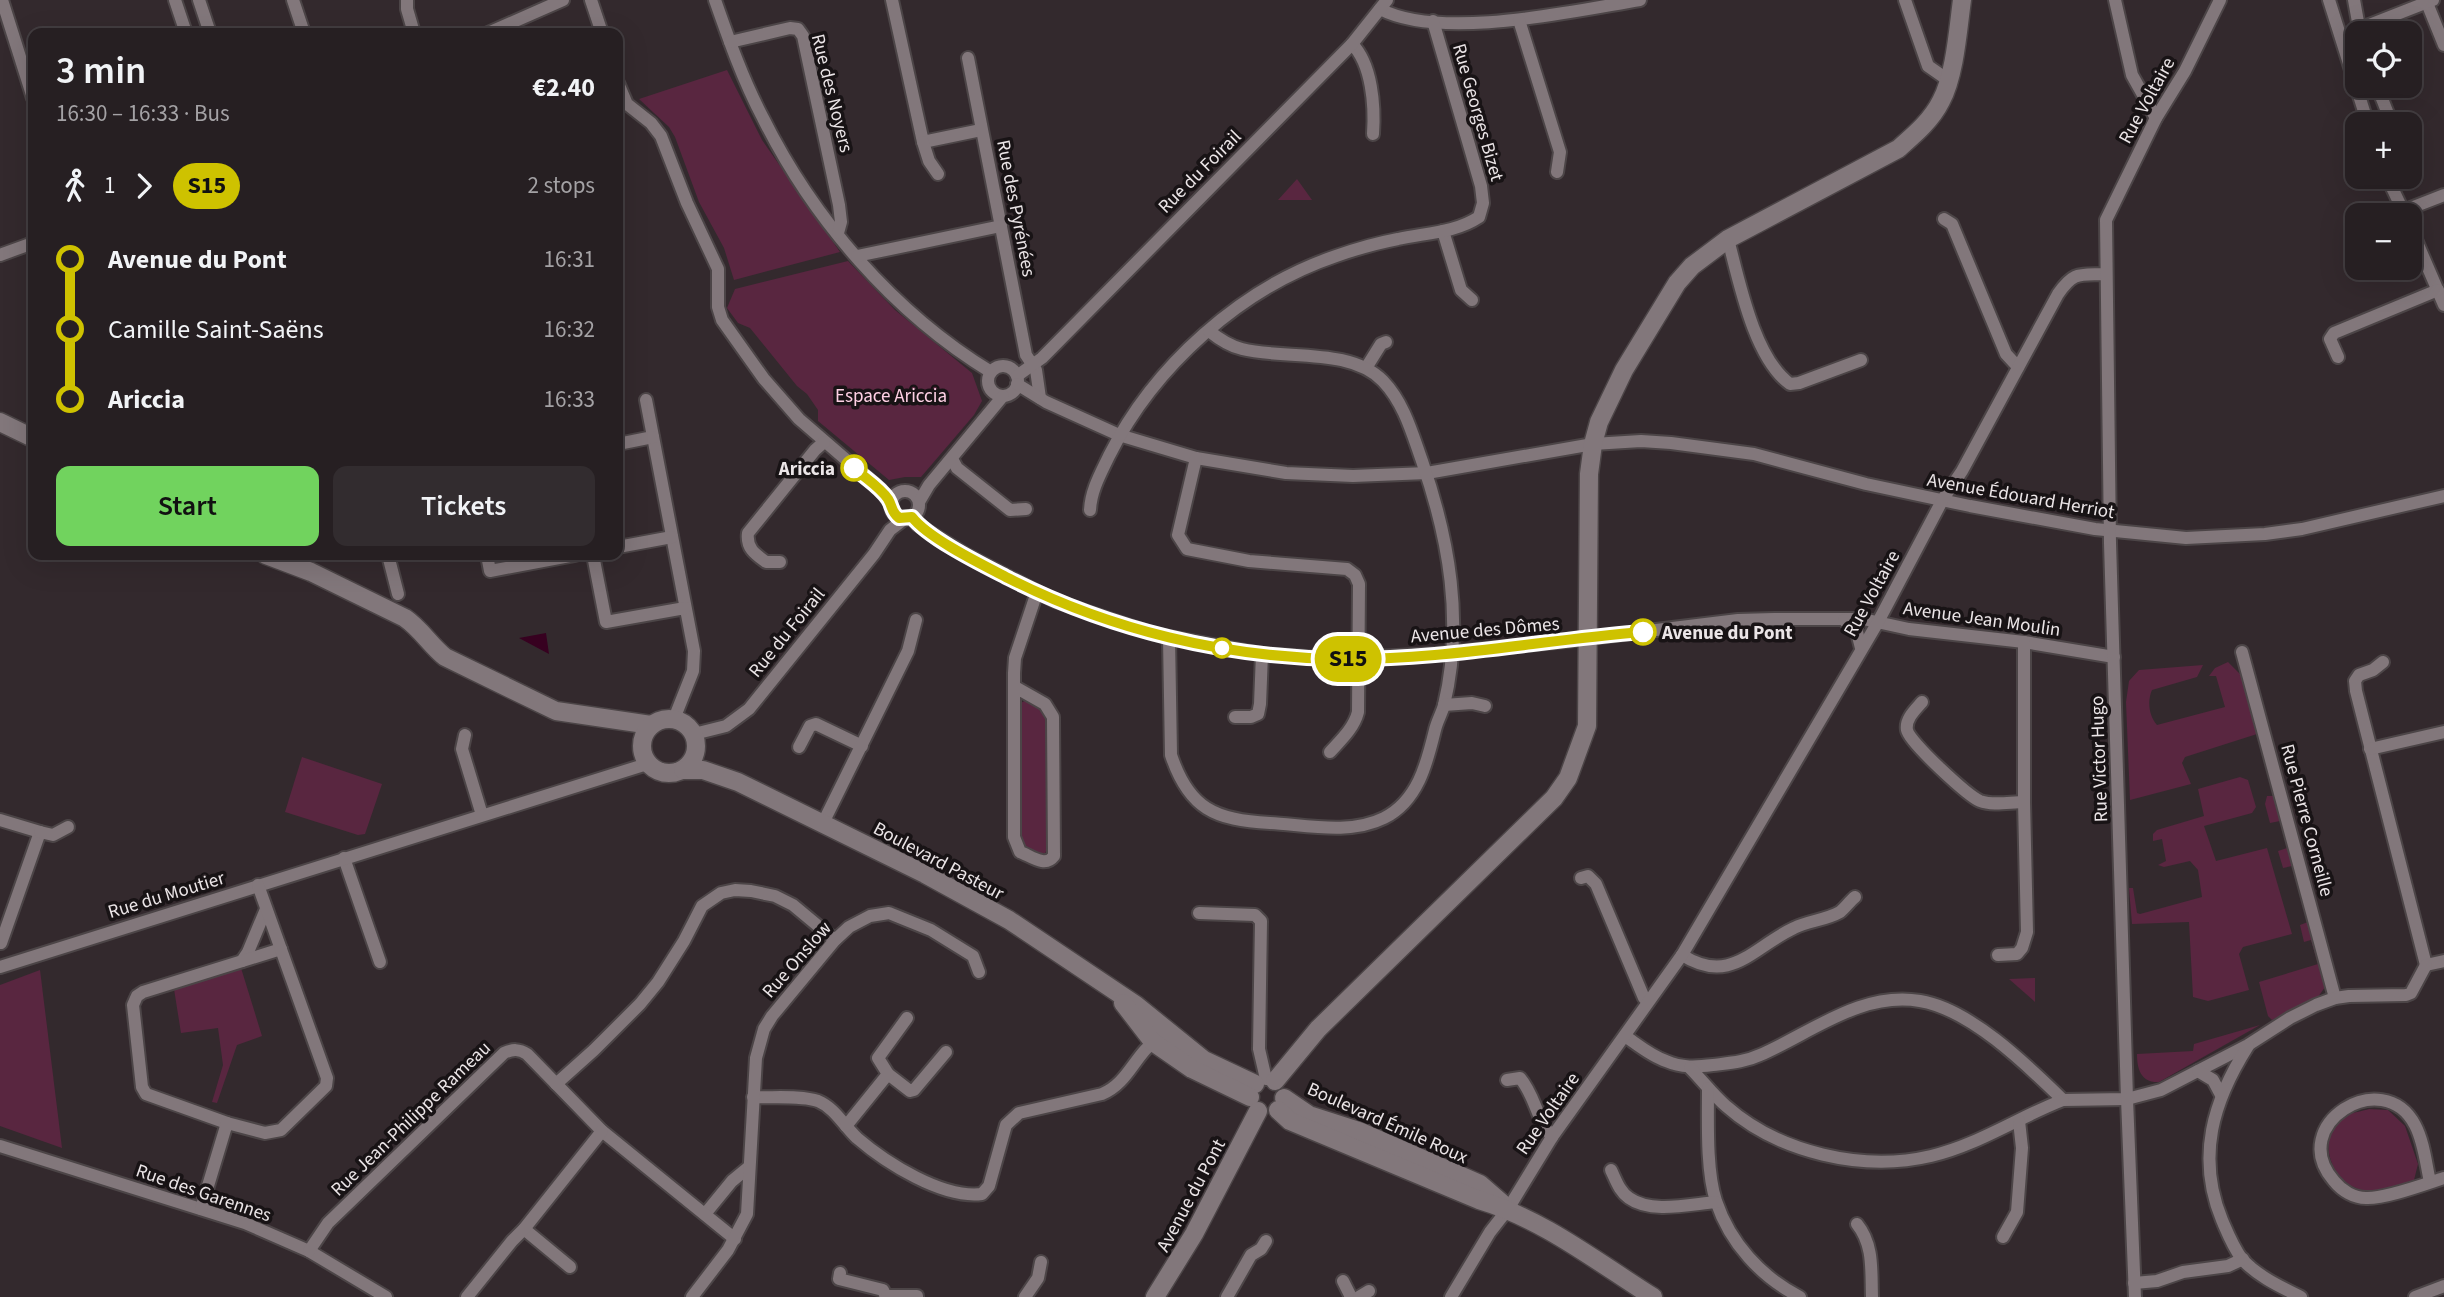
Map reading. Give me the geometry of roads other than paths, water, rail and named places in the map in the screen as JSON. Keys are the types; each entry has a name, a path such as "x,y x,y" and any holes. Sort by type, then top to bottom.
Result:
{"main road":[{"name":"Avenue du Pont","path":"1155,1297 1194,1234 1261,1090 1318,1029 1554,798 1568,778 1587,726 1589,474 1592,444 1604,410 1624,370 1677,283 1711,249 1898,149 1921,130 1942,101 1953,62 1962,0"},
{"path":"0,422 28,436"},
{"path":"279,560 311,572 405,618 416,625 434,649 445,657 556,711 651,725"},
{"path":"608,718 641,741"},
{"path":"674,719 689,727 694,734 695,753 683,770 660,773 647,764 643,757 641,741 651,725 658,721 674,719"},
{"name":"Boulevard Pasteur","path":"695,753 738,782"},
{"name":"Boulevard Pasteur","path":"683,770 703,770 738,782 1009,920 1136,1004 1204,1060 1261,1090"},
{"name":"Boulevard Pasteur","path":"1112,990 1153,1042 1192,1069 1261,1090"},
{"path":"1282,1088 1281,1104 1268,1113 1261,1090 1282,1088"},
{"name":"Boulevard Émile Roux","path":"1281,1104 1359,1131 1480,1184 1508,1209 1653,1297"}],"street":[{"path":"2,0 28,82"},
{"path":"175,0 184,28"},
{"path":"200,0 208,28"},
{"path":"293,0 302,28"},
{"path":"407,0 413,28"},
{"path":"591,0 600,28"},
{"path":"715,0 751,93 772,137 800,182 856,256 921,322 991,372"},
{"path":"892,0 923,142 929,161 939,174"},
{"path":"1383,4 1393,15 1433,22 1519,20 1640,0"},
{"path":"1905,0 1928,66 1948,80"},
{"path":"2115,0 2132,75 2156,118"},
{"name":"Rue Voltaire","path":"2106,220 2156,118 2185,71 2220,0"},
{"path":"2329,0 2364,112"},
{"path":"2354,0 2358,21"},
{"path":"2383,21 2430,1 2444,45"},
{"path":"499,28 554,2"},
{"name":"Rue du Foirail","path":"1014,376 1042,358 1352,44 1383,4"},
{"path":"1519,20 1560,152 1557,172"},
{"name":"Rue Georges Bizet","path":"1090,510 1090,498 1119,435 1157,381 1209,331 1242,304 1290,275 1340,254 1397,239 1443,231 1468,224 1479,216 1483,203 1481,186 1433,22"},
{"name":"Rue des Noyers","path":"730,42 790,28 798,30 803,36 839,205 841,222 838,233"},
{"path":"1352,44 1361,53 1366,65 1375,117 1373,134"},
{"name":"Rue des Pyrénées","path":"968,58 1026,355 1033,364 1040,398"},
{"path":"623,95 627,104 651,123 661,136 687,203 718,269 718,307 722,320 780,398 824,442 880,489 891,507 908,519 916,514 919,502 929,485 1003,396 1012,393 1014,376 999,366 991,372 988,381 991,390 988,414"},
{"path":"923,142 981,130"},
{"path":"2422,205 2444,195"},
{"path":"1944,219 1952,224 2006,354 2018,367"},
{"name":"Rue Victor Hugo","path":"2106,220 2110,531 2135,1297"},
{"path":"856,256 1001,226"},
{"path":"1443,231 1461,290 1472,300"},
{"path":"1728,239 1757,340 1783,379 1790,384 1799,383 1861,360"},
{"path":"0,255 28,245"},
{"path":"2422,253 2444,304"},
{"name":"Rue Voltaire","path":"1451,1297 1552,1137 1682,955 1878,622 1943,499 1962,471 2068,279 2080,275 2105,274"},
{"path":"2338,357 2330,339 2334,333 2438,290"},
{"path":"1169,638 1171,755 1192,798 1208,810 1242,821 1355,827 1385,817 1413,793 1427,765 1444,705 1454,636 1448,551 1441,518 1410,425 1397,398 1384,382 1366,368 1330,358 1240,349 1223,342 1209,331"},
{"path":"1366,368 1381,344 1386,342"},
{"name":"Avenue Édouard Herriot","path":"1014,376 1040,398 1119,435 1196,458 1244,468 1321,475 1427,473 1592,444 1641,441 1727,449 1921,497 2110,531 2186,538 2265,534 2314,527 2444,496"},
{"path":"991,390 1003,396"},
{"path":"646,400 694,662 674,719"},
{"path":"623,443 653,438"},
{"path":"780,562 765,562 752,552 748,547 748,533 824,442"},
{"path":"1196,458 1178,535 1186,549 1249,561 1347,569 1355,575 1359,584 1356,720 1330,752"},
{"path":"952,459 957,468 1010,510 1026,509"},
{"path":"891,507 895,494 929,485"},
{"path":"908,491 915,495 919,502"},
{"name":"Rue du Foirail","path":"890,530 891,507"},
{"name":"Rue du Foirail","path":"694,734 726,726 749,709 874,554 890,530 908,519"},
{"name":"Avenue des Dômes","path":"908,519 965,554 1037,592 1112,621 1169,638 1262,654 1358,659 1451,653 1588,638"},
{"path":"623,546 672,537"},
{"path":"389,560 398,594"},
{"path":"488,560 490,571 548,560"},
{"path":"594,560 606,622 685,608"},
{"path":"1014,687 1045,704 1053,717 1054,856 1051,861 1044,862 1020,852 1014,837 1014,687 1015,659 1037,592"},
{"path":"823,823 908,651 916,620"},
{"name":"Avenue Jean Moulin","path":"1588,638 1738,620 1844,620 1878,622 1909,629 2024,642 2114,657"},
{"path":"1844,620 1857,632 1861,648"},
{"path":"1998,955 2017,954 2027,932 2024,642"},
{"name":"Rue Pierre Corneille","path":"2242,652 2335,998"},
{"path":"1235,717 1258,714 1261,704 1262,654"},
{"path":"1689,1068 1727,1107 1760,1130 1795,1146 1859,1160 1893,1161 1931,1156 1988,1136 2063,1100 2127,1099 2161,1090 2248,1045 2290,1018 2335,998 2411,993 2426,965 2355,681 2358,675 2373,670 2383,662"},
{"path":"1922,702 1908,718 1907,730 1913,742 1970,796 1991,803 2024,802"},
{"path":"1444,705 1472,703 1485,706"},
{"path":"799,747 810,726 816,724 862,746"},
{"path":"2370,749 2444,732"},
{"path":"465,735 462,749 482,815"},
{"name":"Rue du Moutier","path":"0,967 647,764"},
{"path":"0,820 53,835 68,827"},
{"path":"15,962 0,943 40,832"},
{"path":"344,858 380,962"},
{"path":"1581,878 1588,876 1597,884 1644,998 1648,1001"},
{"path":"258,885 266,909 281,949 327,1078 326,1086 281,1130 265,1133 227,1123 146,1094 142,1087 132,1005 137,996 281,949"},
{"path":"556,1084 640,1004 658,982 684,941 702,906 722,893 743,890 775,896 793,905 835,940"},
{"path":"1682,955 1701,966 1716,967 1741,961 1790,929 1840,912 1855,897"},
{"path":"242,961 266,909"},
{"name":"Rue Onslow","path":"692,1297 735,1239 747,1214 756,1058 764,1029 835,940 849,927 870,916 889,913 931,930 973,956 979,972"},
{"path":"1199,913 1255,915 1261,921 1261,1090"},
{"path":"2426,965 2444,961"},
{"path":"1625,1036 1645,1051 1689,1068 1758,1056 1847,1011 1871,1003 1920,1001 1948,1009 1973,1022 2063,1100"},
{"path":"907,1018 878,1058 888,1074 914,1090 946,1052"},
{"path":"753,1097 818,1101 837,1115 865,1144 917,1179 971,1195 982,1194 989,1186 1006,1125 1012,1118 1019,1113 1114,1090 1153,1042 1168,1031"},
{"path":"2248,1045 2228,1076 2221,1095 2210,1146 2211,1184 2232,1244 2243,1259 2280,1287 2301,1297"},
{"name":"Rue Jean-Philippe Rameau","path":"309,1251 328,1223 504,1053 511,1050 527,1054 602,1130 705,1214"},
{"path":"2198,1071 2213,1080 2221,1095"},
{"path":"846,1126 888,1074"},
{"path":"1507,1080 1520,1078 1528,1088 1552,1137"},
{"path":"1709,1088 1708,1123 1716,1202 1732,1236 1751,1260 1779,1286 1800,1297"},
{"path":"2430,1182 2418,1133 2410,1117 2398,1107 2381,1101 2363,1101 2345,1107 2331,1118 2323,1135 2322,1153 2331,1177 2344,1190 2355,1196 2373,1198 2430,1182 2444,1178"},
{"path":"2003,1237 2017,1212 2022,1148 2019,1121"},
{"path":"201,1209 227,1123"},
{"path":"467,1297 602,1130"},
{"name":"Rue des Garennes","path":"0,1146 244,1223 309,1251 386,1297"},
{"path":"735,1239 705,1214 732,1181 749,1167"},
{"path":"1611,1170 1618,1186 1629,1198 1648,1205 1716,1202"},
{"path":"1857,1224 1865,1234 1870,1249 1872,1297"},
{"path":"524,1229 570,1267"},
{"path":"1227,1297 1251,1255 1266,1241"},
{"path":"2134,1283 2157,1281 2183,1272 2228,1266 2243,1259"},
{"path":"1025,1297 1038,1278 1041,1262"},
{"path":"840,1273 839,1279 883,1290 886,1297 916,1296"},
{"path":"1343,1281 1351,1297"},
{"path":"2415,1297 2444,1286"}],"place":[{"name":"Ariccia","path":"854,468"},
{"name":"Avenue du Pont","path":"1643,632"}],"park label":[{"name":"Espace Ariccia","path":"891,395"}]}
